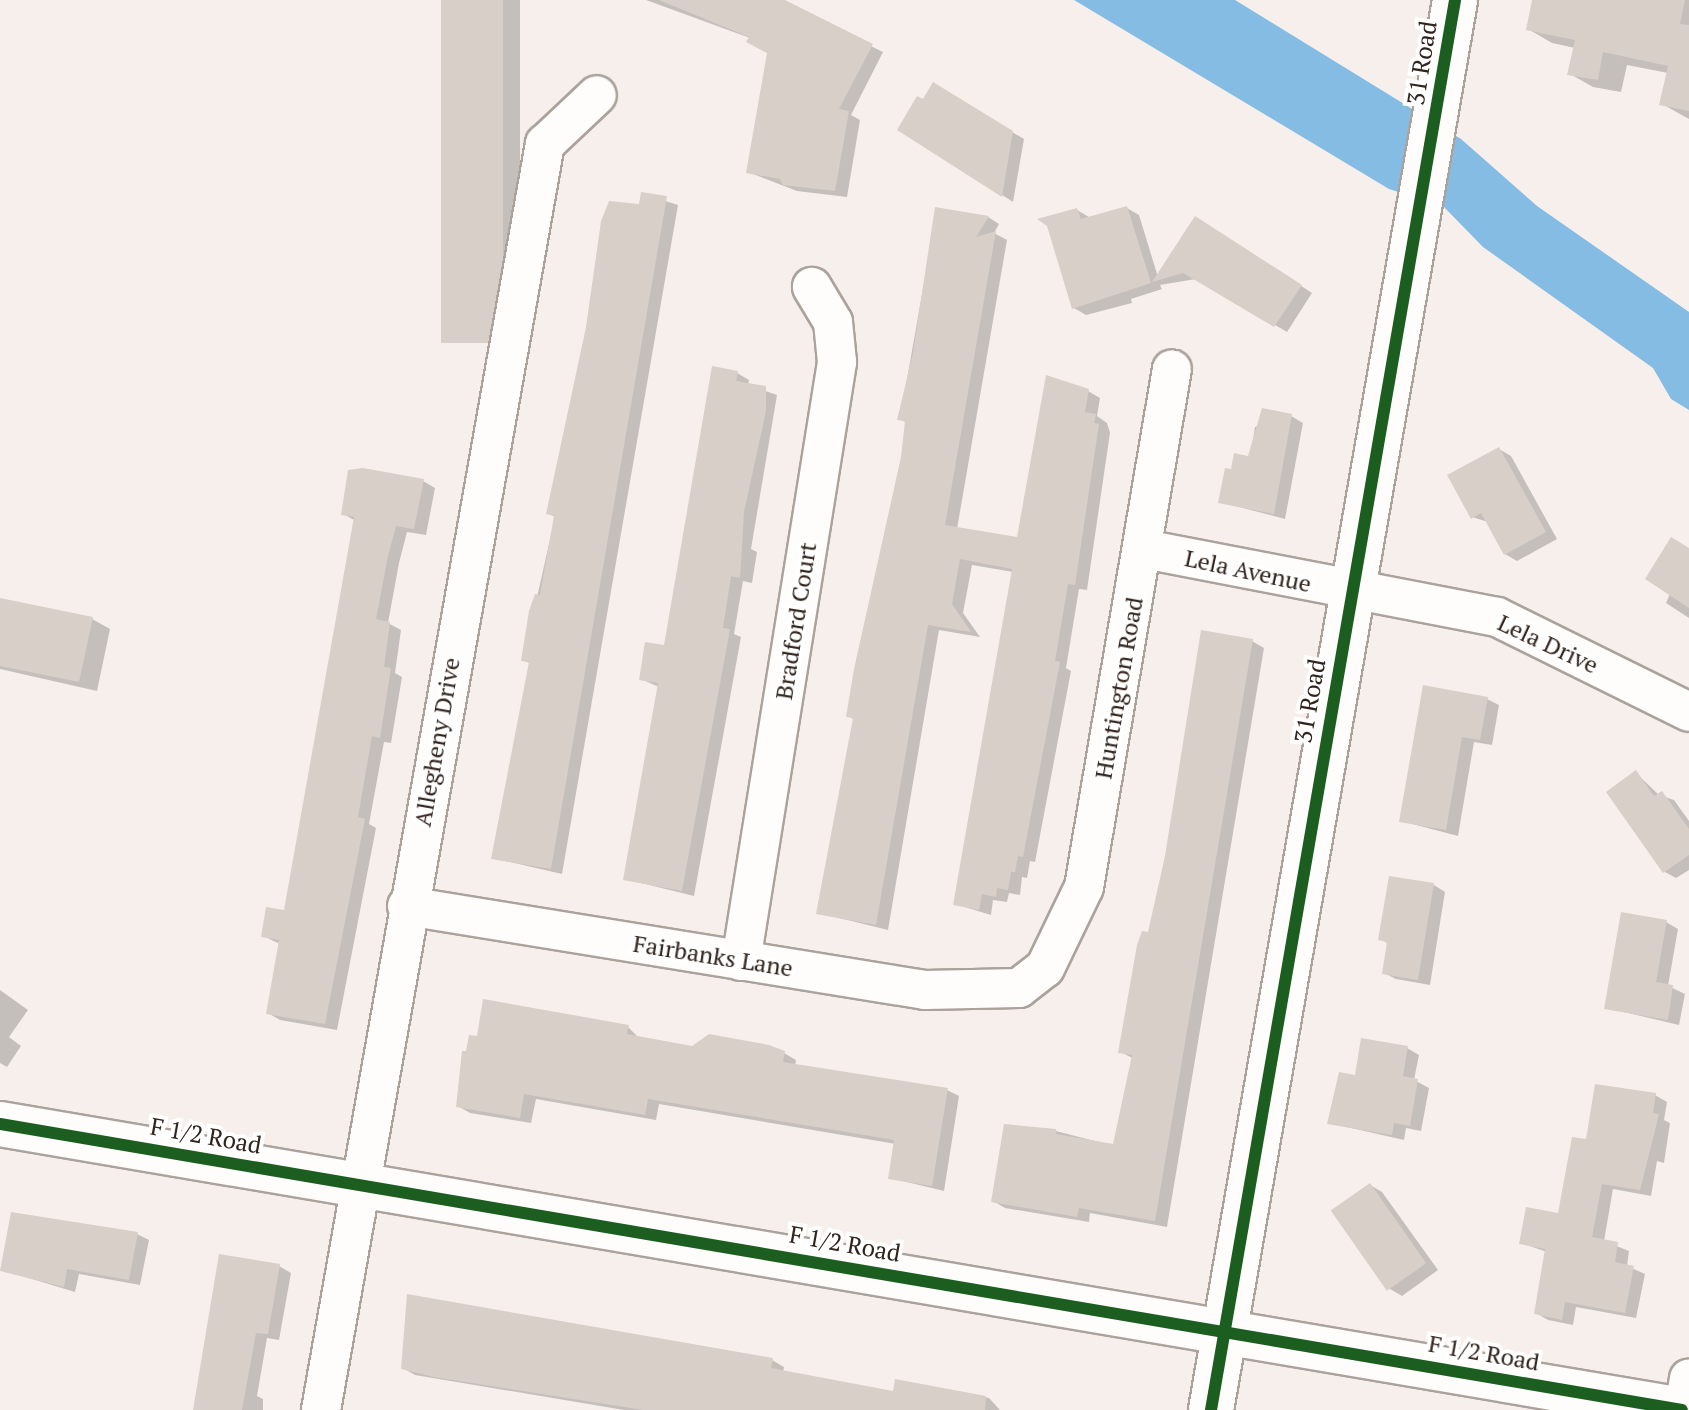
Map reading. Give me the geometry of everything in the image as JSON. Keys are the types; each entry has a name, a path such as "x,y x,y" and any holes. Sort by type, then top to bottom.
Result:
{"street":[{"name":"31 Road","path":"1211,1410 1455,0"},
{"name":"Allegheny Drive","path":"321,1410 364,1185 407,906 545,144 597,95"},
{"name":"Bradford Court","path":"741,961 837,362 833,322 812,287"},
{"name":"Huntington Road","path":"1019,988 1045,968 1084,887 1144,549 1172,369"},
{"name":"Lela Avenue","path":"1144,549 1352,592"},
{"name":"Lela Drive","path":"1352,592 1497,617 1689,712"},
{"name":"Fairbanks Lane","path":"407,906 925,990 1019,988"},
{"name":"F 1/2 Road","path":"0,1124 1683,1410"},
{"path":"1683,1410 1689,1378"}],"water":[{"path":"1074,0 1235,0 1461,139 1537,206 1689,312 1689,410 1671,399 1653,368 1483,247 1443,206 1389,189"}],"building":[{"path":"441,0 503,0 503,343 441,343"},
{"path":"659,0 785,0 873,44 839,109 849,111 835,191 783,185 780,179 746,173 767,53 746,42 749,37"},
{"path":"1532,0 1685,0 1680,24 1689,25 1689,111 1659,105 1668,66 1603,52 1598,80 1567,75 1575,40 1526,30"},
{"path":"933,82 1013,131 1002,197 897,130 917,96 923,99"},
{"path":"641,192 667,196 551,869 491,859 529,662 521,661 529,611 535,594 540,595 554,516 546,514 586,327 601,221 609,201 639,204"},
{"path":"1127,206 1151,283 1072,309 1047,226 1037,219 1077,208 1081,219"},
{"path":"935,207 989,216 976,237 996,231 945,525 1017,537 1046,375 1089,389 1085,412 1096,414 1094,423 1099,424 1075,585 1068,584 1055,661 1060,662 1023,857 1018,856 1008,890 997,888 996,897 982,894 979,910 953,905 1012,569 960,559 952,604 971,632 928,625 876,925 816,914 853,718 846,717 854,669 901,457 905,421 897,420 913,353"},
{"path":"1195,216 1302,285 1274,327 1183,273 1152,282"},
{"path":"712,366 738,371 736,381 766,386 766,411 744,512 740,578 731,576 723,628 730,629 682,891 623,880 658,683 639,680 645,642 664,645"},
{"path":"1262,408 1292,414 1274,514 1218,503 1225,468 1231,469 1234,453 1248,456"},
{"path":"1499,447 1546,532 1504,555 1481,513 1471,519 1447,475"},
{"path":"363,468 424,479 414,529 396,526 376,619 390,622 384,667 391,668 380,738 372,736 358,817 365,819 325,1024 266,1014 279,940 261,937 266,907 284,910 354,517 341,515 348,470"},
{"path":"1671,537 1689,548 1689,608 1645,579"},
{"path":"0,598 93,617 79,682 0,666"},
{"path":"1201,630 1253,639 1155,1221 1079,1208 1077,1217 991,1202 1004,1124 1056,1129 1056,1134 1113,1144 1132,1055 1118,1053 1137,945 1142,931 1148,932 1165,856"},
{"path":"1423,685 1488,697 1480,740 1462,737 1446,830 1399,822"},
{"path":"1636,770 1654,796 1662,791 1689,829 1689,855 1663,873 1606,792"},
{"path":"1389,876 1434,883 1418,980 1382,974 1387,942 1378,940"},
{"path":"1621,912 1667,920 1656,982 1673,985 1668,1020 1604,1009"},
{"path":"483,999 629,1025 627,1034 692,1046 709,1034 769,1045 785,1051 783,1062 948,1088 932,1186 888,1179 894,1140 648,1099 645,1115 524,1094 520,1118 456,1107 462,1051 466,1051 469,1035 477,1036"},
{"path":"1361,1038 1408,1046 1403,1076 1418,1079 1410,1126 1394,1123 1392,1135 1327,1124 1339,1072 1355,1075"},
{"path":"1595,1084 1656,1093 1653,1113 1659,1114 1640,1190 1602,1184 1592,1237 1618,1242 1615,1262 1634,1266 1625,1313 1565,1302 1562,1320 1534,1314 1545,1249 1519,1244 1526,1207 1558,1213 1572,1137 1586,1139"},
{"path":"1370,1183 1426,1263 1387,1291 1331,1211"},
{"path":"11,1212 138,1232 129,1280 67,1269 64,1287 0,1271"},
{"path":"219,1254 280,1264 268,1334 256,1333 242,1410 193,1410"},
{"path":"407,1294 773,1358 771,1368 893,1391 895,1379 986,1396 985,1410 644,1410 434,1377 401,1369"}],"cycle path":[{"path":"1211,1410 1455,0"},
{"path":"0,1124 1682,1410"}]}
